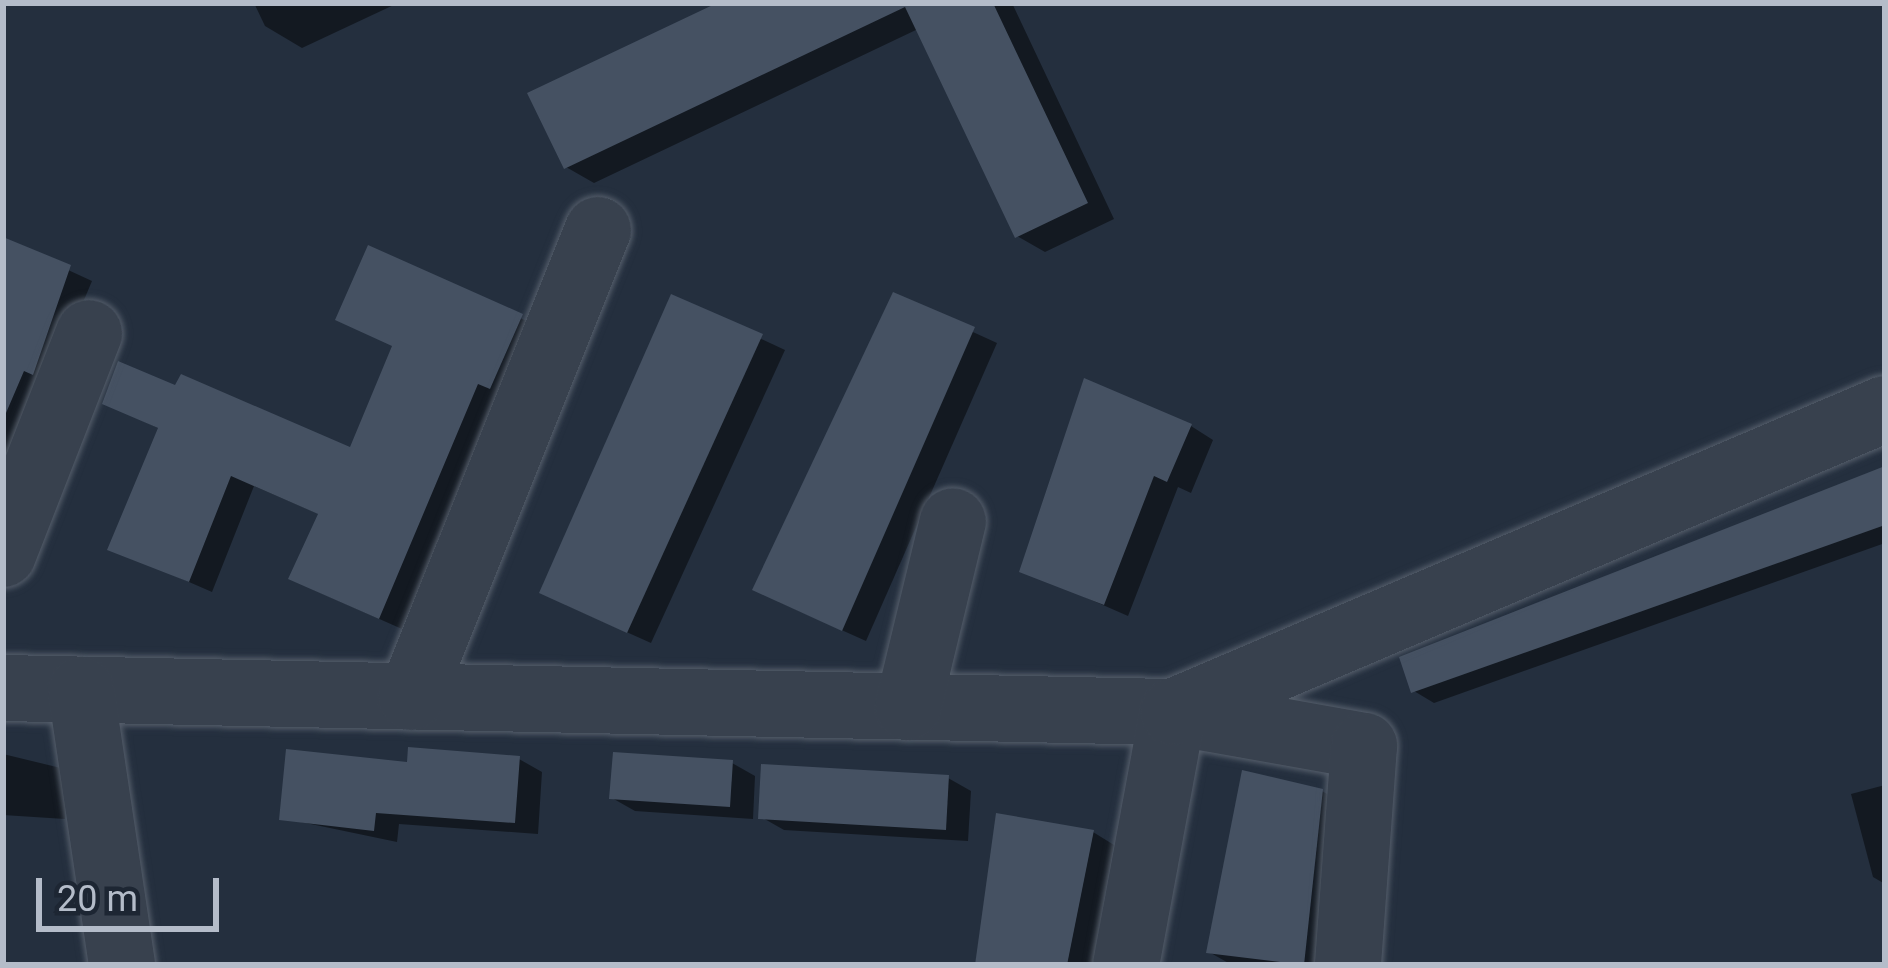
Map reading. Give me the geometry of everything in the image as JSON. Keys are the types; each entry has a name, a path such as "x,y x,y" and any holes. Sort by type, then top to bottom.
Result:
{"street":[{"path":"411,697 598,230"},
{"path":"3,554 89,333"},
{"path":"1173,712 1885,409"},
{"path":"908,707 953,521"},
{"path":"3,688 1173,712 1364,746 1348,965"},
{"path":"81,690 122,965"},
{"path":"1126,965 1173,712"}],"building":[{"path":"717,3 993,3 1088,203 1015,238 905,7 564,169 527,93"},
{"path":"3,237 71,265 33,375 24,371 3,420"},
{"path":"368,245 523,314 490,389 478,384 379,619 288,579 318,514 231,476 189,582 107,550 158,428 102,404 118,361 175,385 181,374 350,447 392,346 335,320"},
{"path":"893,292 975,327 842,631 752,590"},
{"path":"671,294 763,334 627,633 539,593"},
{"path":"1084,378 1192,424 1167,482 1154,476 1104,605 1019,572"},
{"path":"1885,466 1885,525 1411,693 1399,657"},
{"path":"408,747 520,756 515,823 376,813 374,831 279,820 286,749 407,762"},
{"path":"613,752 733,760 730,807 609,799"},
{"path":"761,764 949,775 946,830 758,819"},
{"path":"1242,770 1323,789 1304,965 1206,953"},
{"path":"996,813 1094,830 1067,965 975,965"}]}
